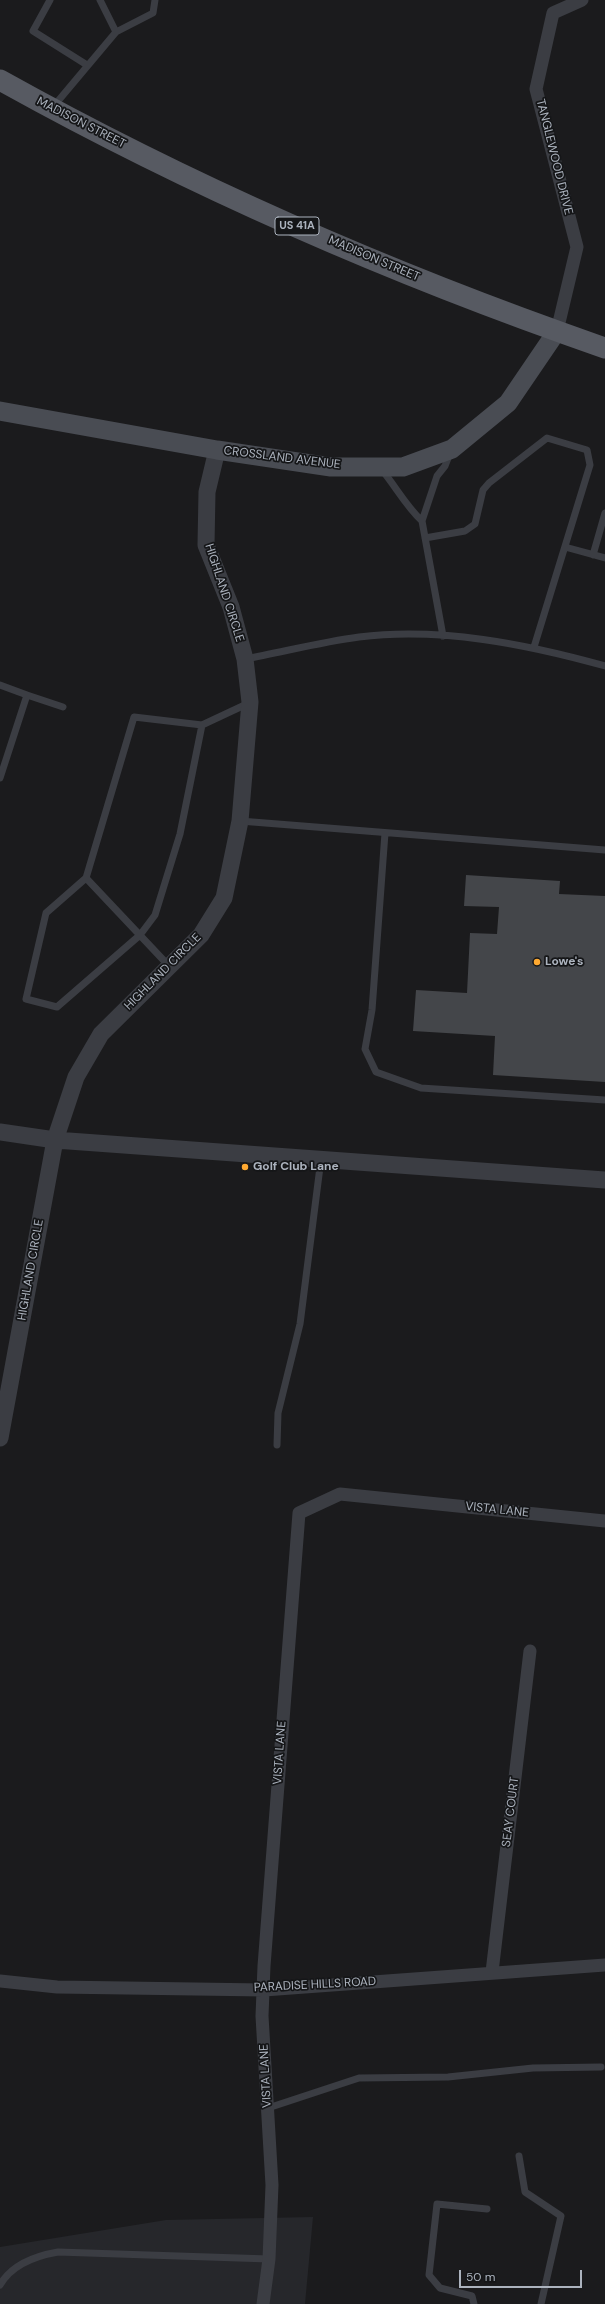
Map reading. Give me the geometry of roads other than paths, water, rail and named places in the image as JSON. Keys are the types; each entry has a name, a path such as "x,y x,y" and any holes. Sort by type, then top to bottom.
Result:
{"main road":[{"name":"MADISON STREET","path":"0,80 52,109 247,205 400,270 605,348"},
{"name":"CROSSLAND AVENUE","path":"0,411 217,450 331,467 403,467 452,449 508,403 557,331"}],"street":[{"name":"TANGLEWOOD DRIVE","path":"557,331 577,246 536,89 553,13 582,0"},
{"name":"HIGHLAND CIRCLE","path":"0,1438 55,1140 76,1077 101,1034 201,935 224,898 240,821 250,702 245,659 231,608 206,545 207,492 217,450"},
{"path":"0,1132 55,1140 605,1180"},
{"name":"VISTA LANE","path":"263,2304 269,2259 272,2185 262,2016 299,1513 340,1494 605,1521"},
{"name":"SEAY COURT","path":"492,1972 530,1651"},
{"name":"PARADISE HILLS ROAD","path":"0,1981 57,1987 264,1990 492,1972 605,1965"}],"lane":[{"path":"50,0 33,31 87,65"},
{"path":"100,0 116,32"},
{"path":"52,109 87,65 116,32 153,13 155,0"},
{"path":"425,538 465,531 475,524 484,490 489,483 547,438 587,450 590,458 534,647"},
{"path":"443,636 422,521 437,476 445,466 452,449"},
{"path":"379,467 399,491 410,509 422,521"},
{"path":"593,555 605,513"},
{"path":"565,546 605,558"},
{"path":"245,659 360,637 412,634 443,636 534,647 605,666"},
{"path":"0,685 63,707"},
{"path":"0,778 27,695"},
{"path":"202,725 180,834 154,915 140,935 57,1007 26,1000 46,913 86,878 134,717 202,725 250,702"},
{"path":"240,821 605,850"},
{"path":"385,833 372,1006 366,1049 376,1072 421,1088 605,1100"},
{"path":"86,878 169,966"},
{"path":"277,1445 278,1413 300,1324 321,1159"},
{"path":"268,2108 359,2078 448,2077 533,2068 601,2067"},
{"path":"519,2156 525,2192 561,2216 541,2304"},
{"path":"474,2304 472,2296 440,2288 429,2275 437,2204 487,2209"},
{"path":"0,2285 6,2274 36,2256 58,2252 269,2259"}],"place":[{"name":"Lowe's","path":"537,962"},
{"name":"Golf Club Lane","path":"245,1167"}]}
